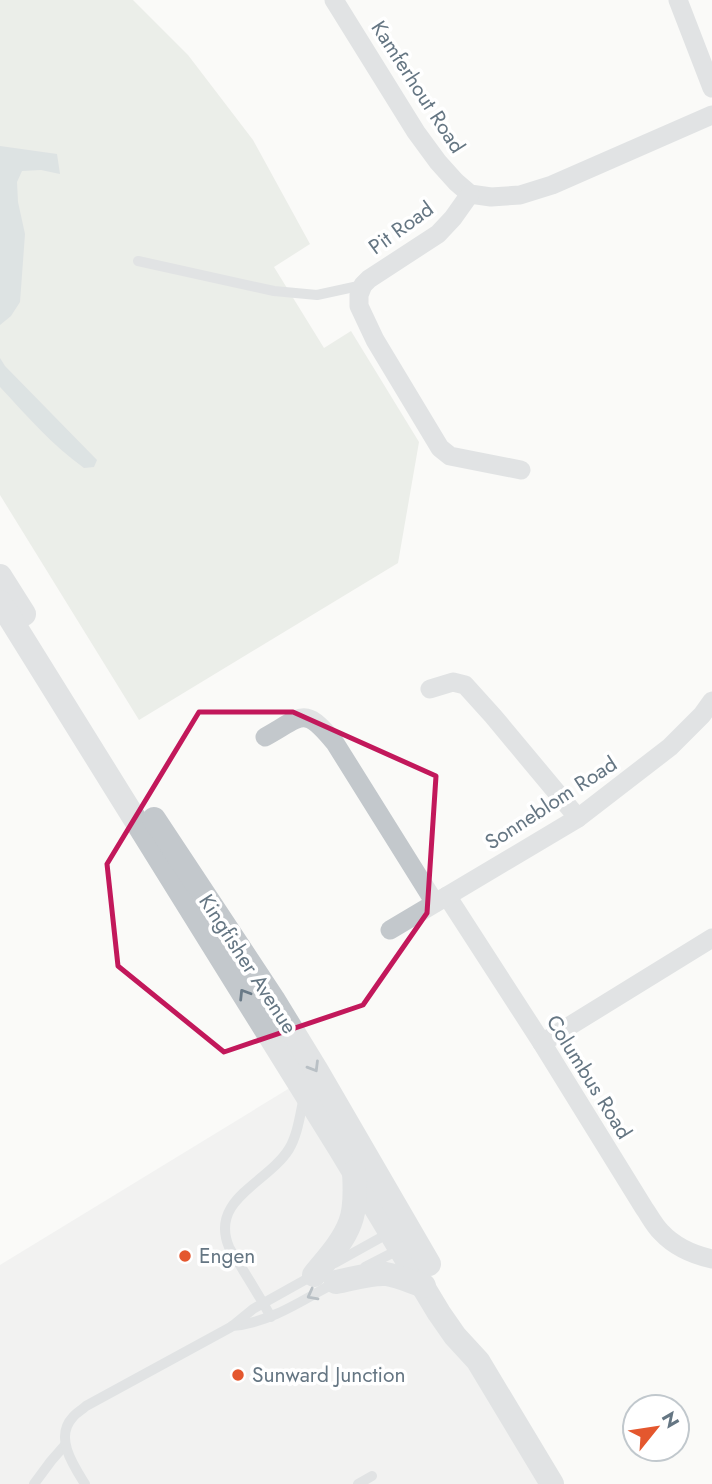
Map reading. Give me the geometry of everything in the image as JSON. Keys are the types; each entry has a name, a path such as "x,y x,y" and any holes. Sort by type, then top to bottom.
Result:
{"street":[{"name":"Kamferhout Road","path":"334,0 416,132 438,162 470,194"},
{"path":"678,0 712,88"},
{"path":"470,194 491,197 520,195 552,185 712,115"},
{"name":"Pit Road","path":"470,194 438,234 363,285 359,306 375,340 440,448 450,456 522,470"},
{"name":"Kingfisher Avenue","path":"0,576 130,783 317,1071 403,1236 424,1286 455,1336 478,1361 552,1484"},
{"name":"Kingfisher Avenue","path":"0,602 354,1172 403,1236 470,1333 478,1361"},
{"path":"430,689 453,682 465,685 578,818"},
{"name":"Sonneblom Road","path":"390,930 578,818 670,747 712,701"},
{"path":"265,737 301,717 309,717 323,729 441,899"},
{"name":"Columbus Road","path":"441,899 542,1043 661,1232 676,1244 699,1256 712,1259"},
{"path":"542,1043 712,938"},
{"path":"354,1172 354,1209 351,1223 338,1243 325,1278 385,1274 424,1286"}],"lane":[{"path":"138,261 274,291 317,295 363,285"},
{"path":"271,1317 229,1247 224,1227 228,1211 239,1196 261,1179 288,1150 296,1134 305,1093"},
{"path":"85,1484 65,1445 65,1432 71,1418 86,1406 232,1326 263,1303 325,1278 403,1236"},
{"path":"232,1326 251,1324 271,1317 325,1278 403,1236"},
{"path":"33,1483 65,1445"},
{"path":"358,1484 372,1476"}],"highlighted area":[{"path":"199,712 293,712 436,776 427,913 363,1005 224,1052 118,966 107,864"}],"shaded area":[{"path":"0,0 133,0 188,55 253,140 310,244 274,267 324,348 351,331 419,442 398,563 139,720 0,495"},
{"path":"0,146 57,154 60,174 41,170 22,171 17,182 25,234 20,302 11,316 0,325"},
{"path":"0,358 97,460 94,467 84,468 61,450 0,387"},
{"name":"Sunward Junction","path":"298,1083 542,1484 0,1484 0,1265"}],"place":[{"name":"Engen","path":"185,1256"},
{"name":"Sunward Junction","path":"238,1375"}]}
